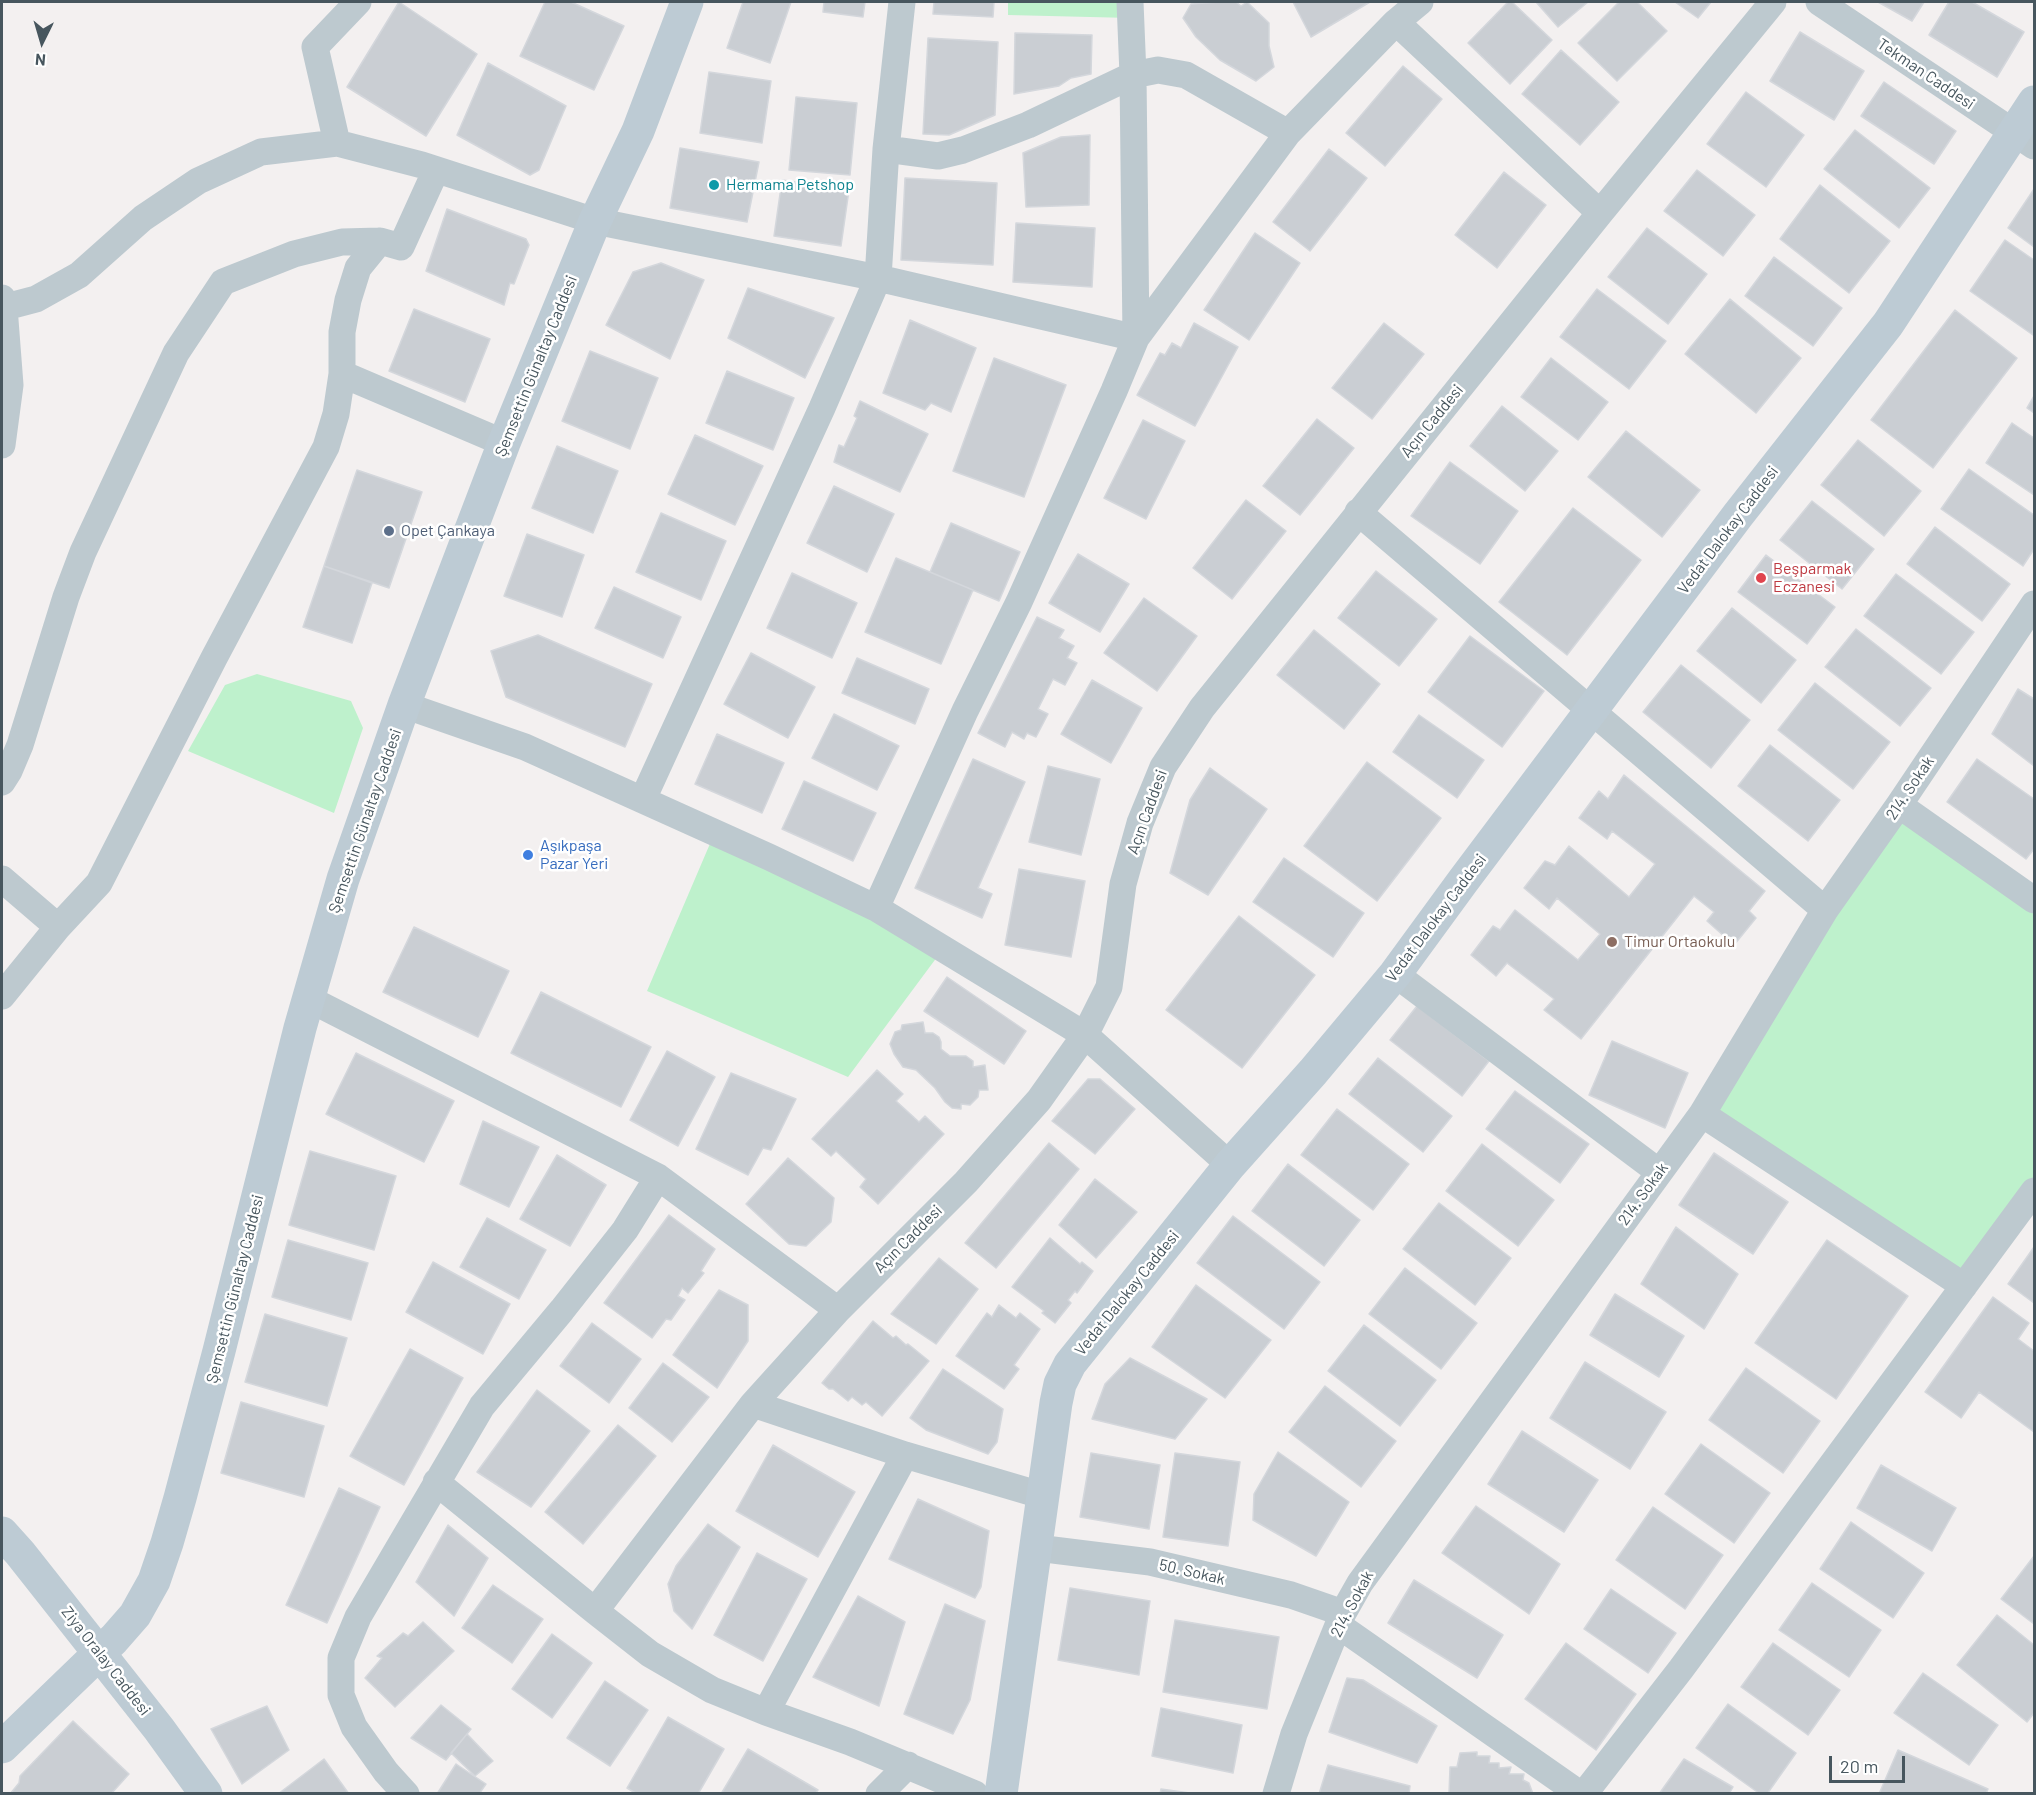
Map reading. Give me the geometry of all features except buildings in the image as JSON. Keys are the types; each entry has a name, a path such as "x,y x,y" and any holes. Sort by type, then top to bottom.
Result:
{"street":[{"path":"337,143 315,46 358,2"},
{"name":"Şemsettin Günaltay Caddesi","path":"2,1747 100,1654 135,1615 154,1581 167,1544 219,1351 309,999 343,879 404,705 504,443 595,221 638,131 687,2"},
{"path":"643,799 879,278 886,149 902,2"},
{"path":"1130,2 1136,338"},
{"path":"876,908 965,711 1019,602 1136,338 1288,133 1396,22 1420,2"},
{"name":"Açın Caddesi","path":"595,1611 753,1404 838,1310 966,1182 1039,1100 1085,1035 1109,987 1123,884 1140,824 1163,767 1202,708 1358,512 1773,2"},
{"name":"Tekman Caddesi","path":"1819,2 2024,140"},
{"path":"1396,22 1600,213"},
{"path":"886,149 938,156 963,150 1028,125 1133,75 1158,70 1186,75 1288,133"},
{"name":"Vedat Dalokay Caddesi","path":"1001,1794 1056,1403 1060,1383 1070,1365 1230,1165 1313,1072 1395,974 1738,515 1888,324 2024,140 2034,102"},
{"path":"2,445 10,385 2,304 36,299 79,274 143,218 198,181 261,152 337,143 436,170 595,221 879,278 1136,338"},
{"path":"2,782 20,745 82,552 176,353 223,282 294,254 342,242 380,241 401,247 436,170"},
{"path":"2,996 58,927 99,883 214,658 326,447 336,414 342,374 342,332 348,300 358,268 380,241"},
{"path":"342,374 504,443"},
{"path":"1358,512 1825,910"},
{"name":"214. Sokak","path":"1276,1794 1294,1734 1341,1619 1360,1583 1702,1114 1825,910 1899,805 2034,604"},
{"path":"404,705 525,747 643,799 876,908 1085,1035 1230,1165"},
{"path":"1899,805 2034,900"},
{"path":"2,879 58,927"},
{"path":"1395,974 1659,1172"},
{"path":"309,999 658,1177 838,1310"},
{"path":"1702,1114 1964,1286"},
{"path":"406,1794 386,1772 354,1728 341,1695 341,1658 358,1617 482,1406 625,1230 658,1177"},
{"path":"1582,1794 1681,1669 2034,1191"},
{"path":"753,1404 905,1455 1044,1496"},
{"path":"766,1712 905,1455"},
{"path":"436,1482 650,1654 712,1690 850,1742 975,1794"},
{"name":"Ziya Oralay Caddesi","path":"2,1533 159,1729 193,1788"},
{"name":"50. Sokak","path":"1037,1548 1150,1562 1291,1595 1341,1619 1582,1794"},
{"path":"879,1794 908,1765"}],"green space":[{"path":"1008,2 1130,2 1131,18 1008,15"},
{"path":"257,674 351,701 363,728 334,813 188,751 225,685"},
{"path":"1899,805 2034,900 2034,1191 1964,1286 1702,1114"},
{"path":"715,832 943,949 848,1077 647,991"}],"place":[{"name":"Hermama Petshop","path":"714,185"},
{"name":"Opet Çankaya","path":"389,531"},
{"name":"Beşparmak Eczanesi","path":"1761,578"},
{"name":"Aşıkpaşa Pazar Yeri","path":"528,855"},
{"name":"Timur Ortaokulu","path":"1612,942"}]}
